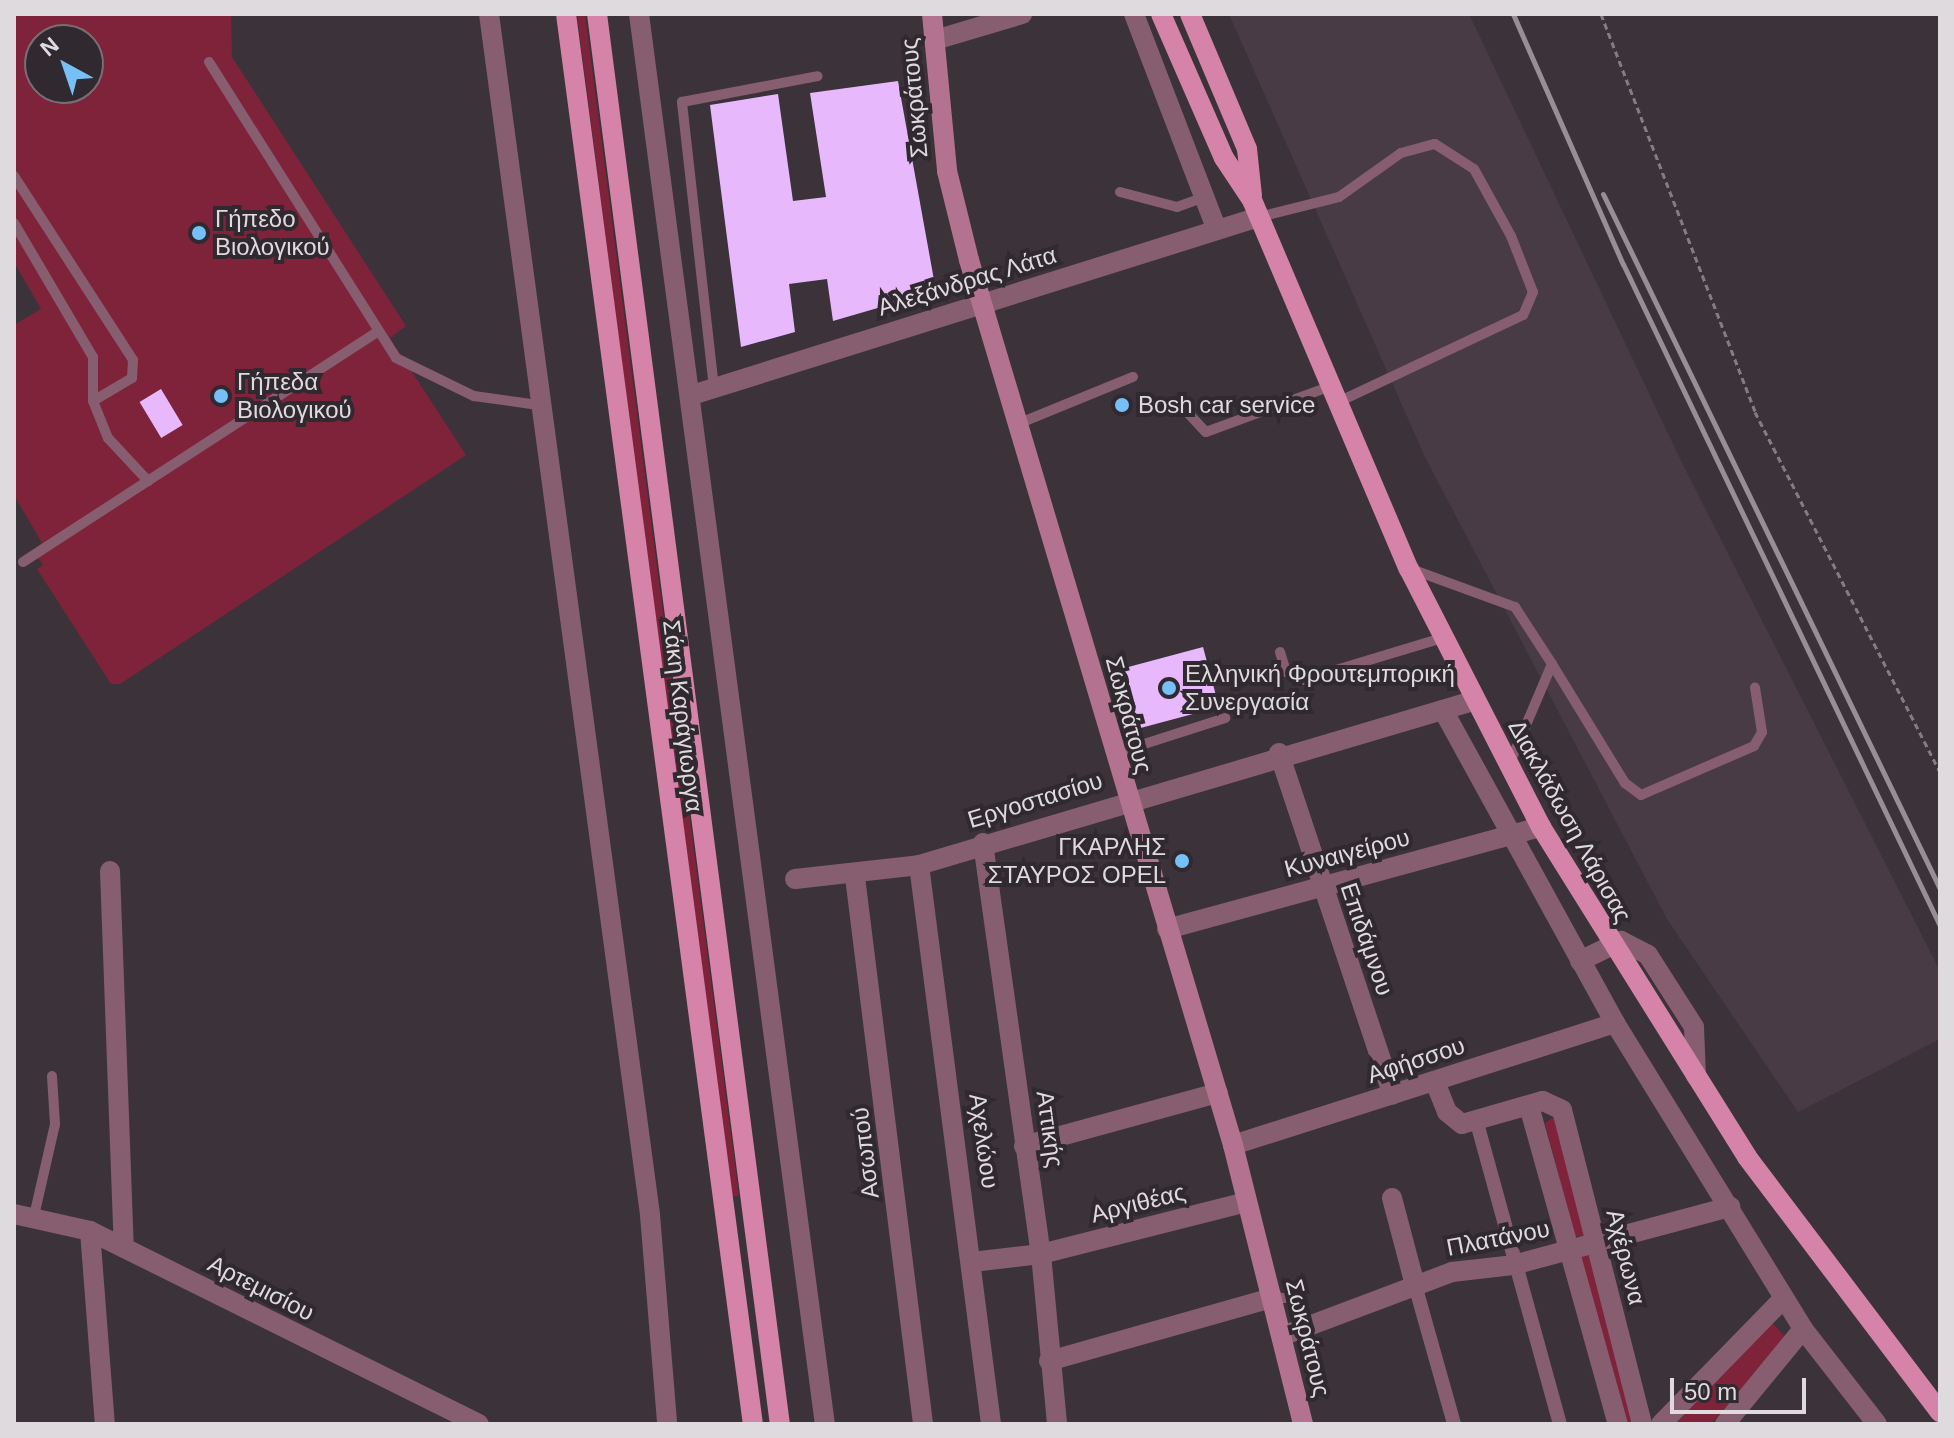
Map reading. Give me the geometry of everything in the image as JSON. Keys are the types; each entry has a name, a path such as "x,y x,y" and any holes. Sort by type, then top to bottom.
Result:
{"main road":[{"name":"Σάκη Καράγιωργα","path":"566,14 751,1420"},
{"name":"Σάκη Καράγιωργα","path":"597,14 780,1424"},
{"name":"Σωκράτους","path":"932,14 947,171 981,304 1020,423 1125,800 1218,1093 1272,1298 1287,1332 1303,1424"},
{"name":"Διακλάδωση Λάρισας","path":"1161,14 1224,158 1256,208 1409,569 1473,701 1541,827 1697,1083 1940,1412"},
{"name":"Διακλάδωση Λάρισας","path":"1195,18 1247,149 1256,208"}],"street":[{"path":"489,14 538,405 650,1215 667,1424"},
{"path":"639,14 692,395 825,1424"},
{"path":"935,40 1022,14"},
{"path":"1134,14 1217,230"},
{"name":"Αλεξάνδρας Λάτα","path":"692,395 1217,230 1256,208"},
{"name":"Εργοστασίου","path":"795,879 855,877 919,865 1279,753 1473,701"},
{"path":"1443,710 1509,836 1615,1023 1803,1329 1877,1424"},
{"name":"Επιδάμνου","path":"1279,753 1393,1095"},
{"name":"Κυναιγείρου","path":"1167,929 1541,827"},
{"name":"Αττικής","path":"983,843 1041,1254 1057,1424"},
{"name":"Αχελώου","path":"919,865 991,1424"},
{"path":"110,871 124,1248"},
{"name":"Ασωπού","path":"855,877 923,1424"},
{"path":"1580,961 1609,943 1639,947 1689,1016 1697,1083"},
{"name":"Αφήσσου","path":"1233,1145 1615,1023"},
{"path":"1435,1082 1453,1119 1477,1123 1529,1106 1618,1424"},
{"path":"1024,1146 1218,1093"},
{"name":"Αχέρωνα","path":"1529,1106 1558,1104 1642,1424"},
{"path":"1477,1123 1513,1265 1560,1424"},
{"path":"1392,1198 1454,1424"},
{"name":"Αργιθέας","path":"972,1262 1041,1254 1247,1202"},
{"name":"Πλατάνου","path":"1287,1332 1415,1285 1513,1265 1730,1207"},
{"name":"Αρτεμισίου","path":"24,1215 90,1231 479,1424"},
{"path":"90,1231 105,1424"},
{"path":"1049,1361 1272,1298"},
{"path":"1661,1424 1784,1298"},
{"path":"1725,1424 1803,1329"}],"lane":[{"path":"209,62 375,333 431,381 474,396 538,405"},
{"path":"714,388 682,102 818,76"},
{"path":"1188,413 1206,432 1335,394 1523,315 1533,292 1511,236 1474,169 1435,144 1401,153 1339,197 1256,208"},
{"path":"14,176 136,367 132,378 93,401"},
{"path":"1120,192 1177,207 1204,197"},
{"path":"14,223 93,357 93,401 108,438 148,481"},
{"path":"23,562 375,333"},
{"path":"1020,423 1133,377"},
{"path":"1409,569 1515,607 1625,783 1641,795 1754,746 1762,732 1755,688"},
{"path":"1280,652 1286,672 1303,680 1442,638"},
{"path":"1508,767 1552,664"},
{"path":"1112,754 1225,718"},
{"path":"24,1215 55,1124 52,1076"}],"path":[{"path":"1601,14 1755,412 1940,772"}],"shaded area":[{"name":"Γήπεδα Βιολογικού","path":"14,14 231,14 232,57 406,326 390,338 466,455 120,684 111,684 37,569 43,565 33,550 42,543 14,495 14,325 41,309 14,262"},
{"path":"577,14 585,14 739,1196 729,1196"},
{"path":"1229,14 1469,14 1682,463 1940,971 1940,1039 1798,1112 1667,919 1425,457"},
{"path":"1555,1116 1585,1237 1575,1236 1545,1123"},
{"path":"1589,1253 1635,1424 1626,1424 1580,1255"},
{"path":"1768,1318 1786,1338 1711,1424 1676,1424"}],"building":[{"path":"898,81 936,291 833,321 827,279 789,284 795,332 741,347 710,105 778,94 793,201 826,197 810,93"},
{"path":"161,389 183,425 161,438 140,402"},
{"name":"Ελληνική Φρουτεμπορική Συνεργασία","path":"1203,647 1219,707 1135,729 1119,670"}],"railway":[{"path":"1513,14 1623,264 1940,926"},
{"path":"1603,194 1940,889"}],"place":[{"name":"Γήπεδο Βιολογικού","path":"199,233"},
{"name":"Γήπεδα Βιολογικού","path":"221,396"},
{"name":"Bosh car service","path":"1122,405"},
{"name":"Ελληνική Φρουτεμπορική Συνεργασία","path":"1169,688"},
{"name":"ΓΚΑΡΛΗΣ ΣΤΑΥΡΟΣ OPEL","path":"1182,861"}]}
